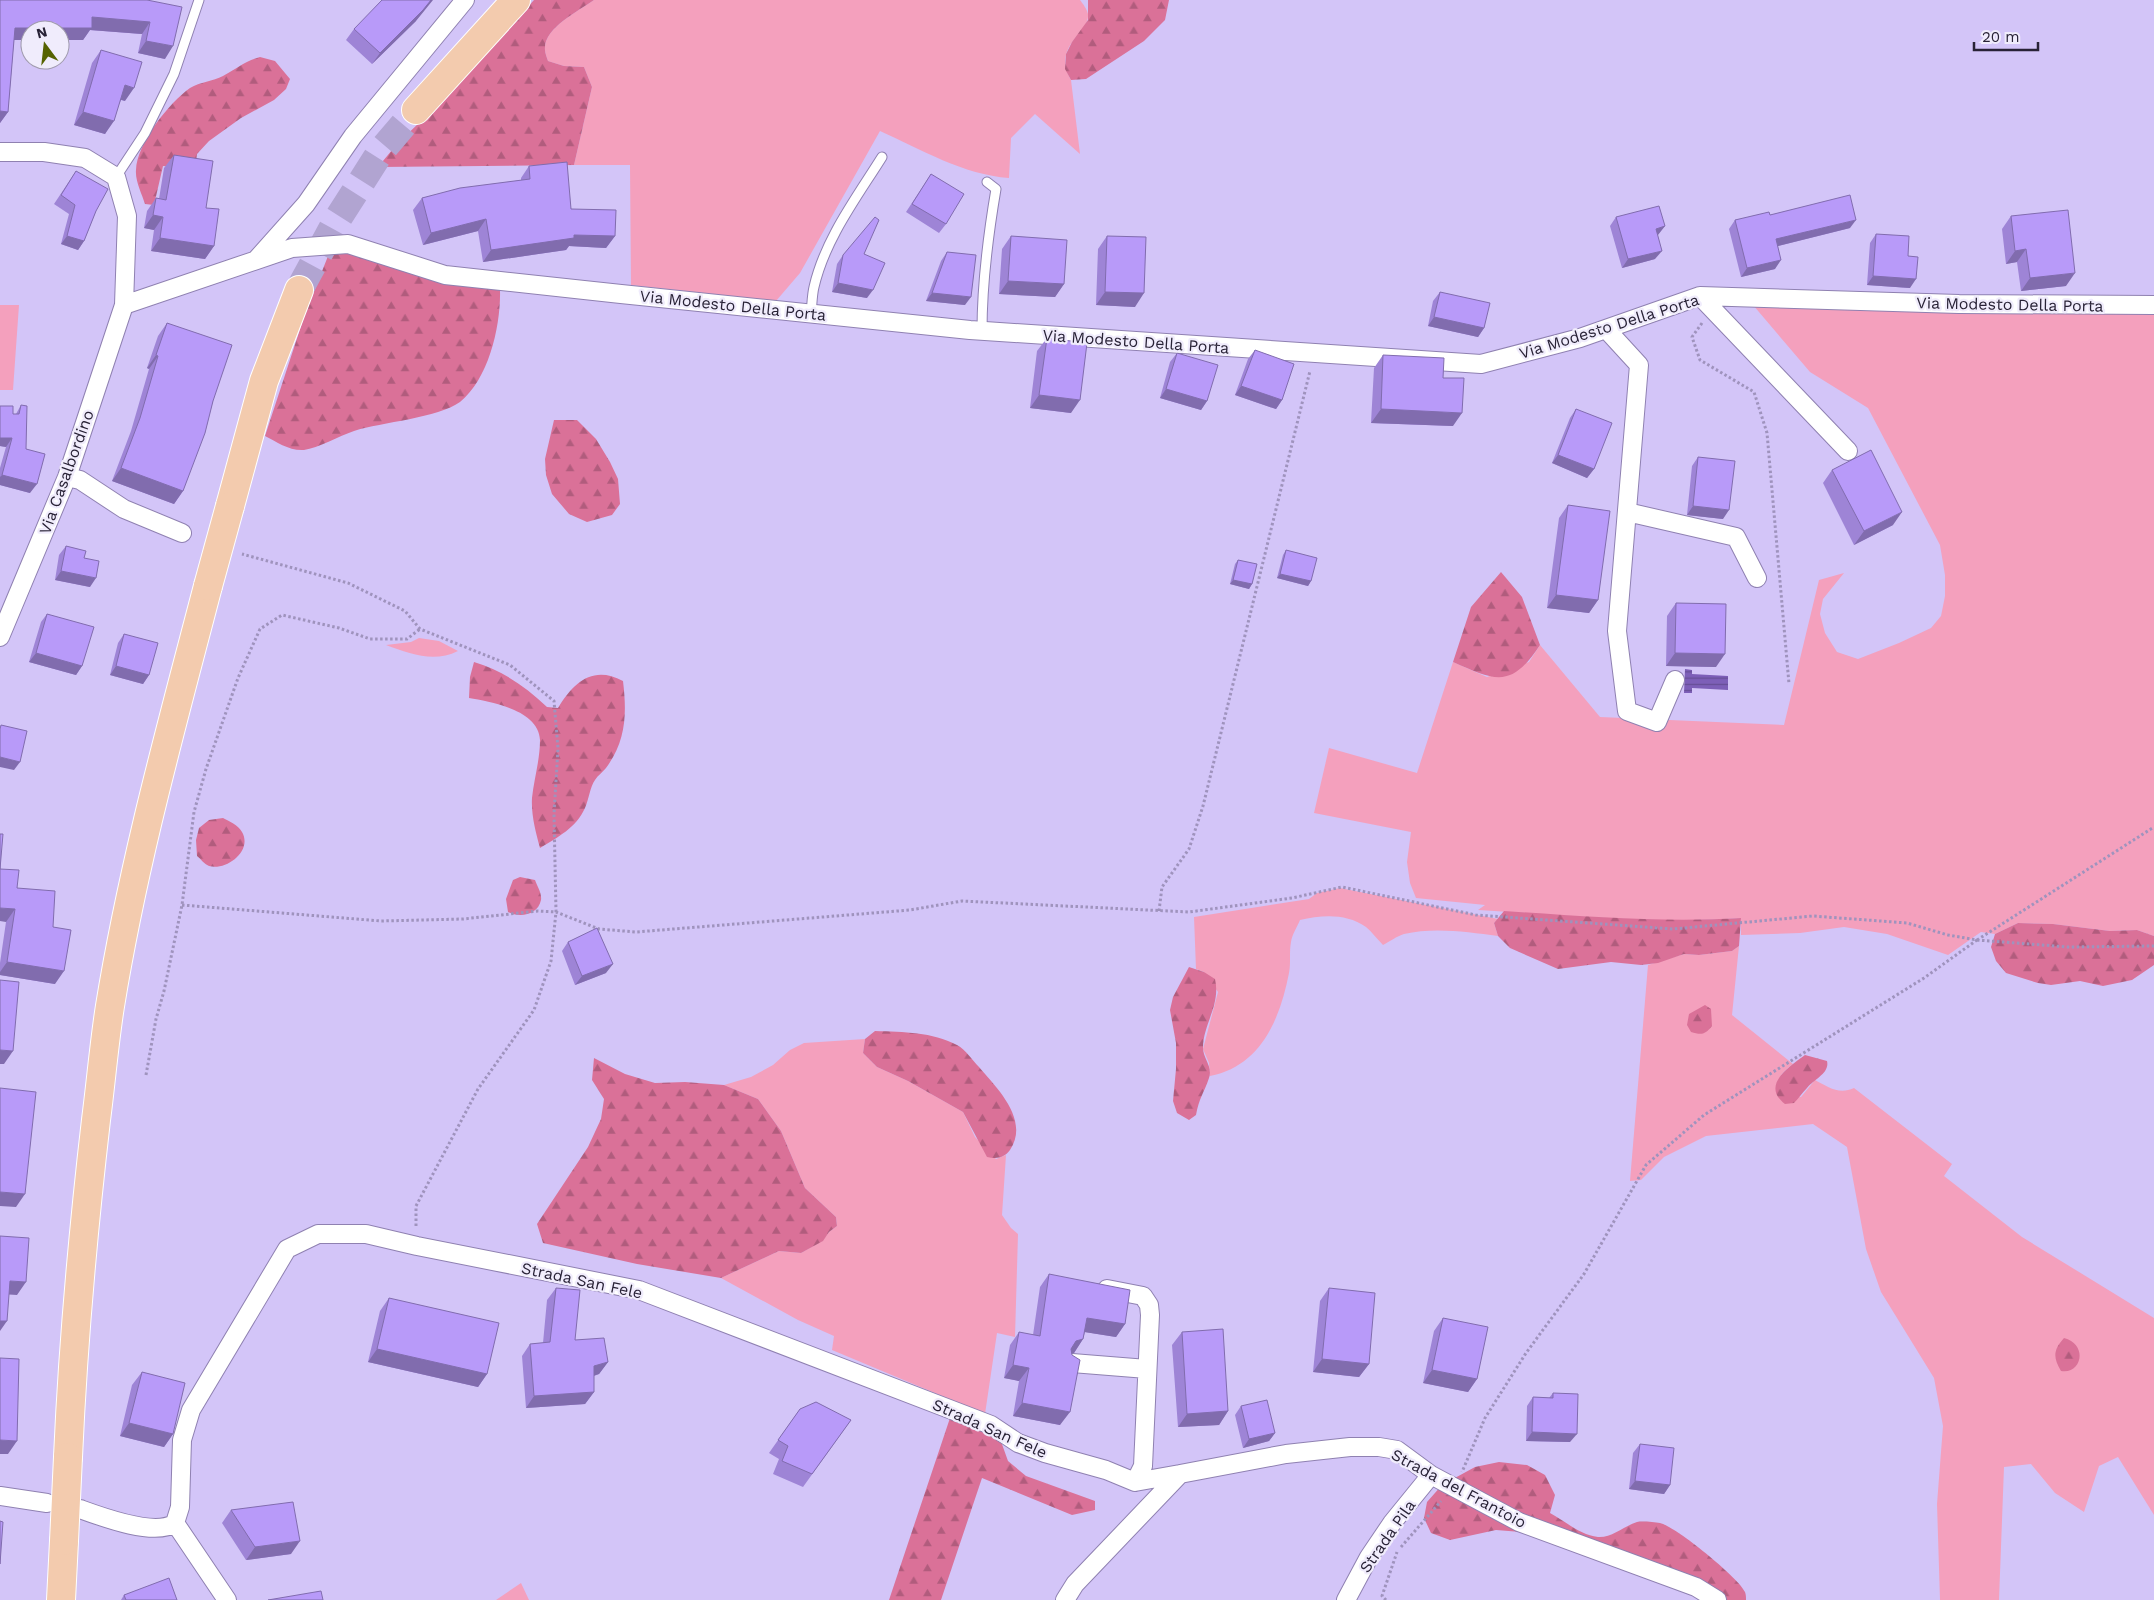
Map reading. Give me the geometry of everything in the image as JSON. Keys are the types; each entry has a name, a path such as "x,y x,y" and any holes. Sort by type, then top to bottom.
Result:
{"highway":[{"path":"416,110 516,0"},
{"path":"61,1600 76,1316 85,1212 110,1007 144,839 208,586 264,381 300,290"}],"street":[{"path":"255,261 306,204 353,136 465,0"},
{"path":"0,152 44,152 84,158 116,177"},
{"name":"Via Casalbordino","path":"0,637 67,477 124,305 127,216 116,177"},
{"name":"Via Modesto Della Porta","path":"124,305 292,248 348,244 445,275 812,314 982,331 1481,364 1706,302 2154,305"},
{"path":"1706,302 1848,451"},
{"path":"1606,329 1639,365 1617,631 1627,711 1657,722 1675,680"},
{"path":"67,477 80,480 124,509 182,533"},
{"path":"1627,512 1736,537 1757,578"},
{"name":"Strada San Fele","path":"175,1523 180,1507 182,1440 191,1410 288,1249 318,1234 366,1234 417,1246 639,1290 991,1425 1018,1443 1106,1470 1135,1482"},
{"path":"1088,1286 1142,1296 1149,1305 1143,1466 1135,1482"},
{"path":"1072,1363 1148,1369"},
{"name":"Strada del Frantoio","path":"1180,1474 1286,1454 1359,1447 1379,1447 1397,1450 1431,1475 1519,1522 1696,1587 1717,1600"},
{"path":"1135,1482 1180,1474"},
{"path":"1065,1600 1075,1584 1180,1474"},
{"name":"Strada Pila","path":"1346,1600 1368,1557 1392,1523 1431,1475"},
{"path":"0,1496 47,1502"},
{"path":"80,1509 119,1524 168,1528 175,1523 227,1600"}],"lane":[{"path":"116,177 145,133 174,74 198,0"},
{"path":"812,314 814,288 822,263 844,218 882,157"},
{"path":"982,331 982,298 988,232 996,189 987,182"}],"path":[{"path":"1706,302 1692,337 1700,360 1754,392 1767,433 1789,684"},
{"path":"1159,911 1162,887 1189,849 1203,806 1315,353"},
{"path":"233,552 348,583 405,611 420,630 510,665 554,700 558,748 554,814 556,912 551,961 534,1010 478,1089 416,1206 417,1246"},
{"path":"146,1075 154,1027 182,905 194,812 238,678 260,629 282,615 339,628 370,639 407,639 420,630"},
{"path":"1386,1600 1382,1596 1398,1551 1458,1480 1486,1418 1526,1353 1584,1274 1646,1164 1704,1115 1924,978 1976,940 2154,827"},
{"path":"182,905 381,921 463,919 501,916 530,911 556,912 599,929 636,932 910,910 962,901 1189,912 1292,898 1342,887 1476,915 1673,929 1813,916 1907,923 1948,935 1976,940 2068,947 2154,946"}],"shaded area":[{"path":"594,0 1080,0 1088,14 1087,21 1068,49 1066,68 1071,80 1080,154 1035,114 1011,138 1009,178 992,176 959,167 880,131 800,273 776,301 631,285 630,165 574,165 592,87 584,67 564,66 548,61 545,51 546,42 556,27"},
{"path":"0,305 19,305 13,390 0,390"},
{"path":"1753,305 2154,313 2154,936 2137,930 2110,931 2053,924 2018,923 1995,934 1981,932 1948,955 1887,934 1844,927 1800,933 1741,935 1741,918 1708,920 1642,919 1478,910 1485,905 1416,898 1410,883 1407,862 1411,832 1314,813 1329,748 1417,773 1453,662 1487,677 1529,662 1540,645 1600,717 1784,725 1819,580 1844,573 1823,599 1820,614 1825,633 1837,652 1858,659 1931,628 1941,616 1945,596 1945,575 1940,545 1868,408 1810,372"},
{"path":"419,638 439,641 458,651 449,655 431,657 413,654 386,645 411,642"},
{"path":"1685,669 1692,670 1692,674 1728,676 1728,690 1692,688 1692,693 1684,693"},
{"path":"1340,888 1498,919 1494,923 1498,936 1451,931 1427,931 1404,934 1383,945 1366,927 1350,919 1325,916 1300,920 1293,934 1290,950 1290,969 1280,1007 1265,1038 1243,1062 1228,1071 1210,1076 1209,1063 1203,1049 1218,992 1204,972 1196,969 1194,917 1309,899 1317,893"},
{"path":"1739,946 1732,1015 1793,1064 1780,1076 1777,1093 1801,1097 1815,1080 1838,1090 1843,1091 1854,1088 1952,1164 1944,1176 2022,1237 2154,1318 2154,1515 2118,1457 2099,1466 2084,1512 2055,1493 2031,1464 2004,1467 1999,1600 1940,1600 1937,1504 1943,1426 1934,1378 1881,1292 1866,1249 1847,1147 1813,1124 1706,1136 1664,1157 1641,1180 1630,1181 1648,965 1684,954 1699,955 1732,951"},
{"path":"865,1039 863,1053 877,1067 908,1081 963,1112 975,1137 996,1159 1006,1155 1002,1215 1018,1234 1015,1337 997,1333 985,1414 832,1350 834,1336 798,1320 721,1278 779,1251 801,1253 822,1241 837,1226 836,1217 805,1188 781,1131 758,1099 724,1085 751,1077 773,1065 790,1050 804,1043"},
{"path":"521,1583 529,1600 496,1600"}],"green space":[{"path":"534,0 594,0 556,27 546,42 545,51 548,61 564,66 584,67 592,87 574,165 378,167 397,144 442,101"},
{"path":"1088,0 1169,0 1165,20 1144,41 1086,79 1071,80 1065,69 1066,54 1088,20"},
{"path":"260,57 275,61 290,79 286,89 274,100 241,118 209,141 197,154 195,169 163,166 154,205 145,204 137,179 138,159 148,136 164,113 190,88 223,76 245,63"},
{"path":"330,251 341,251 454,285 500,290 498,319 486,366 479,380 460,402 424,416 354,431 310,449 293,449 265,436 304,317"},
{"path":"554,420 577,420 596,439 618,479 620,504 612,515 587,522 569,514 552,494 546,475 545,459"},
{"path":"1501,572 1522,597 1540,645 1530,659 1511,675 1492,677 1453,662 1471,607"},
{"path":"474,662 495,670 513,680 547,707 558,708 578,684 593,676 612,676 623,681 625,716 618,748 606,768 593,783 585,808 577,821 572,827 540,848 534,824 532,804 540,747 538,730 532,721 513,709 469,698 470,677"},
{"path":"223,818 242,832 244,846 236,858 230,862 216,867 209,866 197,856 196,840 199,828 209,820"},
{"path":"520,877 535,880 541,897 536,909 523,915 508,912 506,899 513,880"},
{"path":"1504,911 1682,920 1741,918 1739,946 1732,951 1699,955 1684,954 1658,963 1641,965 1611,962 1558,969 1510,948 1498,936 1494,923"},
{"path":"2018,923 2053,924 2110,931 2137,930 2154,936 2154,965 2132,980 2103,986 2080,981 2051,985 2038,983 2006,973 1996,961 1991,947 1995,934"},
{"path":"1189,967 1204,972 1215,979 1216,997 1203,1048 1210,1074 1196,1115 1189,1120 1177,1113 1173,1101 1176,1043 1170,1010 1173,997"},
{"path":"1705,1005 1711,1009 1712,1026 1703,1034 1691,1032 1687,1025 1689,1014"},
{"path":"875,1031 907,1032 938,1037 957,1045 963,1050 1002,1095 1014,1116 1016,1127 1015,1139 1008,1153 1000,1157 987,1157 963,1112 908,1081 877,1067 863,1053 865,1039"},
{"path":"1805,1055 1827,1061 1826,1069 1794,1103 1785,1104 1778,1097 1775,1090 1776,1083 1785,1070"},
{"path":"594,1058 625,1074 655,1083 685,1082 724,1085 758,1099 781,1131 805,1188 836,1217 837,1226 829,1232 823,1241 801,1253 779,1251 721,1278 637,1264 543,1243 537,1224 588,1147 601,1119 604,1099 592,1080"},
{"path":"2064,1338 2077,1347 2079,1353 2077,1364 2068,1371 2061,1371 2055,1354"},
{"path":"951,1415 998,1433 1008,1461 1026,1476 1095,1501 1095,1510 1072,1515 982,1478 941,1600 889,1600"},
{"path":"1499,1462 1527,1465 1545,1475 1555,1495 1550,1513 1585,1534 1603,1537 1639,1522 1660,1523 1668,1526 1692,1542 1731,1576 1745,1592 1746,1600 1720,1600 1539,1531 1496,1530 1450,1540 1431,1533 1424,1518 1427,1502 1442,1485 1475,1467"}],"building":[{"path":"0,0 147,0 182,7 173,46 146,41 150,22 92,17 92,28 70,28 70,20 20,20 20,28 15,28 8,112 0,111"},
{"path":"382,0 431,0 380,53 354,29"},
{"path":"101,50 142,62 134,88 125,85 114,121 83,112"},
{"path":"174,155 213,161 206,208 219,209 214,246 160,238 163,217 153,215 156,198 166,200"},
{"path":"567,162 571,209 616,210 615,236 574,235 574,238 491,250 486,219 431,233 422,198 460,188 530,179 529,166"},
{"path":"76,171 108,189 96,211 84,241 67,236 75,205 61,195"},
{"path":"931,174 964,194 946,224 912,204"},
{"path":"1850,195 1856,220 1776,239 1781,260 1747,268 1735,220 1769,212 1770,215"},
{"path":"1659,206 1665,226 1656,229 1662,251 1628,259 1616,217"},
{"path":"2068,210 2075,273 2030,278 2026,249 2015,251 2011,216"},
{"path":"875,217 879,220 864,254 885,263 873,290 838,283 843,255"},
{"path":"1876,234 1909,236 1908,256 1918,257 1916,279 1873,276"},
{"path":"1011,236 1067,240 1064,284 1008,281"},
{"path":"1107,236 1146,237 1144,293 1105,292"},
{"path":"947,252 976,255 971,297 932,293"},
{"path":"1440,292 1490,303 1484,328 1434,317"},
{"path":"167,323 232,345 213,401 205,433 183,491 121,468 140,418 158,356 156,355"},
{"path":"1047,338 1087,343 1080,400 1039,395"},
{"path":"1255,350 1294,364 1282,400 1241,386"},
{"path":"1177,353 1218,365 1207,401 1166,389"},
{"path":"1383,355 1444,358 1443,378 1464,378 1462,413 1381,409"},
{"path":"21,405 27,406 26,449 45,454 37,484 2,475 12,438 0,438 0,406 13,406 13,414 19,414"},
{"path":"1576,409 1612,423 1594,469 1558,455"},
{"path":"1871,450 1902,512 1864,531 1832,470"},
{"path":"1698,457 1735,461 1729,510 1693,506"},
{"path":"1568,505 1610,511 1598,600 1556,595"},
{"path":"66,546 86,551 84,558 99,561 96,578 61,571"},
{"path":"1286,550 1317,558 1311,581 1280,574"},
{"path":"1238,560 1257,564 1252,584 1233,580"},
{"path":"1676,603 1726,604 1725,654 1675,653"},
{"path":"47,614 94,627 82,666 36,653"},
{"path":"124,634 158,643 149,675 116,666"},
{"path":"1,725 27,731 20,762 0,757"},
{"path":"0,834 3,834 0,869"},
{"path":"0,869 19,870 17,888 55,891 53,927 71,930 64,971 7,962 15,909 0,908"},
{"path":"597,928 613,964 582,976 568,942"},
{"path":"0,980 19,982 13,1051 0,1050"},
{"path":"0,1088 36,1092 25,1194 0,1192"},
{"path":"0,1236 29,1238 26,1282 10,1281 7,1321 0,1321"},
{"path":"1049,1274 1130,1290 1125,1324 1087,1318 1083,1339 1076,1341 1071,1349 1072,1355 1080,1360 1070,1412 1022,1403 1029,1368 1013,1365 1019,1332 1040,1336"},
{"path":"556,1288 580,1290 575,1340 604,1338 608,1362 594,1366 594,1392 534,1396 530,1344 550,1342"},
{"path":"1329,1288 1375,1293 1369,1364 1322,1359"},
{"path":"389,1298 499,1323 487,1374 377,1349"},
{"path":"1443,1318 1488,1327 1477,1379 1432,1370"},
{"path":"1223,1329 1228,1411 1187,1414 1182,1332"},
{"path":"0,1358 19,1359 17,1441 0,1440"},
{"path":"142,1372 185,1383 173,1434 129,1423"},
{"path":"1553,1393 1578,1394 1577,1434 1532,1432 1533,1397 1553,1398"},
{"path":"1267,1400 1275,1433 1249,1439 1241,1406"},
{"path":"816,1402 851,1420 812,1474 782,1461 788,1446 778,1440 800,1409"},
{"path":"1640,1444 1674,1448 1670,1485 1635,1481"},
{"path":"293,1502 300,1541 255,1547 231,1510"},
{"path":"0,1521 3,1522 0,1564"},
{"path":"169,1578 177,1600 126,1600 124,1595"},
{"path":"321,1591 323,1600 268,1600"}],"tunnel":[{"path":"299,290 337,220 381,151 416,110"}]}
